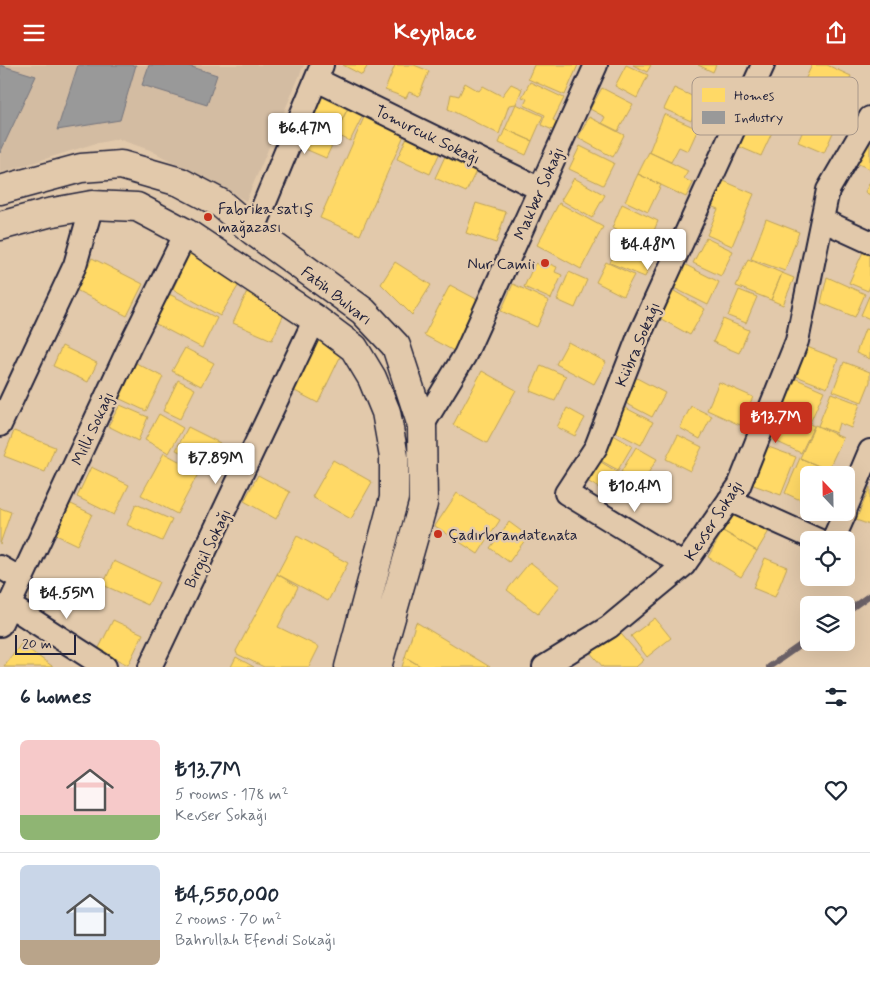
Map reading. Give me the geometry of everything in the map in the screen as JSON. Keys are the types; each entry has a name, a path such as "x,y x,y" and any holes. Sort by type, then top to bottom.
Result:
{"main road":[{"name":"Fatih Bulvarı","path":"0,190 81,168 122,165 180,182 220,203 253,231 363,311 396,346 422,425 423,504 377,667"},
{"name":"Fatih Bulvarı","path":"0,225 48,213 92,205 137,207 186,233 315,319 354,348 372,378 386,412 394,457 394,498 349,667"}],"street":[{"name":"Makber Sokağı","path":"422,425 465,355 596,65"},
{"name":"Kübra Sokağı","path":"757,77 762,65"},
{"name":"Tomurcuk Sokağı","path":"319,72 540,189"},
{"path":"253,231 319,72"},
{"name":"Kevser Sokağı","path":"544,667 609,627 684,565 739,486 797,341 828,190 870,118"},
{"name":"Kübra Sokağı","path":"684,565 566,493 596,447 639,336 730,135"},
{"path":"0,425 76,265 92,205"},
{"path":"822,220 870,242"},
{"name":"Milli Sokağı","path":"4,615 186,233"},
{"name":"Birgül Sokağı","path":"150,667 315,319"},
{"path":"855,487 870,451"},
{"path":"729,500 800,532"},
{"path":"0,567 22,579"},
{"path":"4,615 105,667"}],"shaded area":[{"path":"0,65 304,65 246,201 150,150 118,139 93,144 0,173"}],"building: Homes":[{"path":"343,65 368,65 362,75"},
{"path":"395,65 414,65 429,71 419,96 409,92 406,98 385,90"},
{"path":"534,65 578,65 565,95 528,79"},
{"path":"626,65 648,75 637,98 615,86"},
{"path":"633,65 651,65 647,72"},
{"path":"698,65 716,65 713,72"},
{"path":"812,65 827,65 851,76 851,77 806,77"},
{"path":"530,82 564,98 553,120 559,123 555,131 541,125 545,115 524,105 527,99 522,97"},
{"path":"465,83 479,91 483,86 502,96 511,84 522,89 516,104 509,105 499,134 448,109 451,94 459,96"},
{"path":"316,86 351,102 335,134 301,118"},
{"path":"602,88 633,104 618,131 602,123 605,117 590,109"},
{"path":"674,88 692,96 691,121 664,109"},
{"path":"351,102 366,109 350,141 335,134"},
{"path":"516,104 543,116 532,141 505,129"},
{"path":"664,114 692,126 692,135 695,135 688,151 679,147 671,162 649,152"},
{"path":"365,115 405,133 360,235 320,218"},
{"path":"589,117 624,135 613,157 578,138"},
{"path":"306,123 336,137 326,158 296,145"},
{"path":"505,129 532,141 526,155 499,143"},
{"path":"409,133 442,148 430,174 397,159"},
{"path":"737,135 771,135 761,156 733,144"},
{"path":"801,135 832,135 824,153 798,142"},
{"path":"870,137 870,169 856,163"},
{"path":"580,146 614,163 603,185 569,169"},
{"path":"447,152 478,167 466,192 435,178"},
{"path":"649,152 688,171 684,179 693,183 686,197 638,174"},
{"path":"638,174 661,185 648,212 625,201"},
{"path":"574,178 605,195 592,218 561,200"},
{"path":"719,179 754,194 732,246 707,235 718,209 708,205"},
{"path":"870,182 870,195 865,192"},
{"path":"476,203 506,212 496,243 466,233"},
{"path":"559,203 603,227 581,269 537,245"},
{"path":"622,204 658,221 648,245 612,228"},
{"path":"766,219 799,232 785,271 751,259"},
{"path":"621,235 657,249 645,277 610,263"},
{"path":"706,238 733,251 721,276 693,263"},
{"path":"191,250 243,278 220,316 173,289"},
{"path":"863,252 870,255 870,286 868,291 849,283"},
{"path":"92,258 143,284 127,316 76,290"},
{"path":"748,259 782,273 771,300 736,286"},
{"path":"395,262 431,285 412,315 381,284"},
{"path":"606,262 634,275 623,296 596,282"},
{"path":"680,262 719,282 708,305 668,285"},
{"path":"535,263 545,268 547,263 557,267 555,272 562,275 551,299 524,287"},
{"path":"569,272 587,280 575,308 557,300"},
{"path":"782,273 794,278 783,305 771,300"},
{"path":"827,277 865,294 855,317 821,303"},
{"path":"513,284 549,301 537,327 501,311"},
{"path":"450,285 480,301 454,351 424,335"},
{"path":"669,288 705,309 690,335 654,315"},
{"path":"739,290 757,297 746,323 728,316"},
{"path":"247,292 286,310 272,340 233,323"},
{"path":"169,294 217,318 202,348 154,323"},
{"path":"870,296 870,319 861,315"},
{"path":"723,319 749,330 739,353 713,342"},
{"path":"865,329 870,330 870,359 856,353"},
{"path":"316,338 343,351 318,403 291,389"},
{"path":"568,342 606,362 594,384 556,364"},
{"path":"802,345 838,359 827,388 791,374"},
{"path":"62,346 97,363 88,382 53,366"},
{"path":"185,348 214,363 201,386 172,371"},
{"path":"844,362 870,372 870,382 862,402 833,391"},
{"path":"136,363 163,377 146,411 118,398"},
{"path":"541,365 566,376 555,401 530,391"},
{"path":"482,371 516,390 487,443 453,425"},
{"path":"629,374 665,393 652,417 616,398"},
{"path":"792,377 824,391 810,423 778,408"},
{"path":"178,380 195,389 180,419 163,411"},
{"path":"719,382 753,397 740,425 707,410"},
{"path":"831,393 860,404 851,428 839,423 836,433 818,426"},
{"path":"120,405 148,417 138,441 108,426"},
{"path":"620,405 653,422 641,445 608,428"},
{"path":"691,406 712,416 700,439 680,428"},
{"path":"567,408 585,418 575,436 557,427"},
{"path":"785,412 814,426 801,453 771,439"},
{"path":"159,414 183,428 169,453 145,440"},
{"path":"815,425 843,438 830,466 819,466 800,458"},
{"path":"188,427 220,443 208,466 176,450"},
{"path":"14,431 55,447 45,472 4,456"},
{"path":"610,433 632,446 618,470 596,458"},
{"path":"678,435 702,447 690,471 666,459"},
{"path":"763,445 796,457 781,495 748,483"},
{"path":"636,447 657,459 642,483 621,472"},
{"path":"164,453 199,472 177,514 141,495"},
{"path":"800,458 819,466 800,466 800,500 785,493"},
{"path":"596,459 629,479 617,499 584,479"},
{"path":"333,460 372,482 351,519 312,497"},
{"path":"91,467 129,485 114,515 77,497"},
{"path":"258,475 290,492 276,519 244,501"},
{"path":"870,487 870,525 856,520"},
{"path":"457,493 500,520 478,554 435,526"},
{"path":"69,503 92,514 77,545 54,534"},
{"path":"136,504 172,520 162,541 127,525"},
{"path":"738,506 772,526 757,551 723,531"},
{"path":"0,508 11,512 0,544"},
{"path":"509,522 528,536 509,562 490,548"},
{"path":"723,531 757,551 741,577 708,557"},
{"path":"297,536 348,563 328,601 277,574"},
{"path":"765,558 787,567 775,597 753,588"},
{"path":"114,561 159,582 148,605 103,585"},
{"path":"530,562 560,586 538,614 507,590"},
{"path":"277,574 298,587 278,627 319,647 309,667 264,667 237,654 236,651"},
{"path":"655,618 671,638 647,657 631,636"},
{"path":"113,620 143,634 128,665 98,650"},
{"path":"416,622 490,667 422,667 405,657"},
{"path":"614,626 644,660 636,667 603,667 588,650"},
{"path":"21,644 52,666 52,667 4,667"},
{"path":"236,657 254,667 231,667"},
{"path":"405,657 422,667 402,667"}],"building: Industry":[{"path":"0,65 36,76 0,153"},
{"path":"78,65 136,65 120,120 57,130"},
{"path":"149,65 186,65 217,75 207,105 142,85"}],"waterway":[{"path":"855,606 870,595"},
{"path":"769,667 800,645"}],"place":[{"name":"Fabrika satış mağazası","path":"208,217"},
{"name":"Nur Camii","path":"545,263"},
{"name":"Çadırbrandatenata","path":"438,534"}]}
